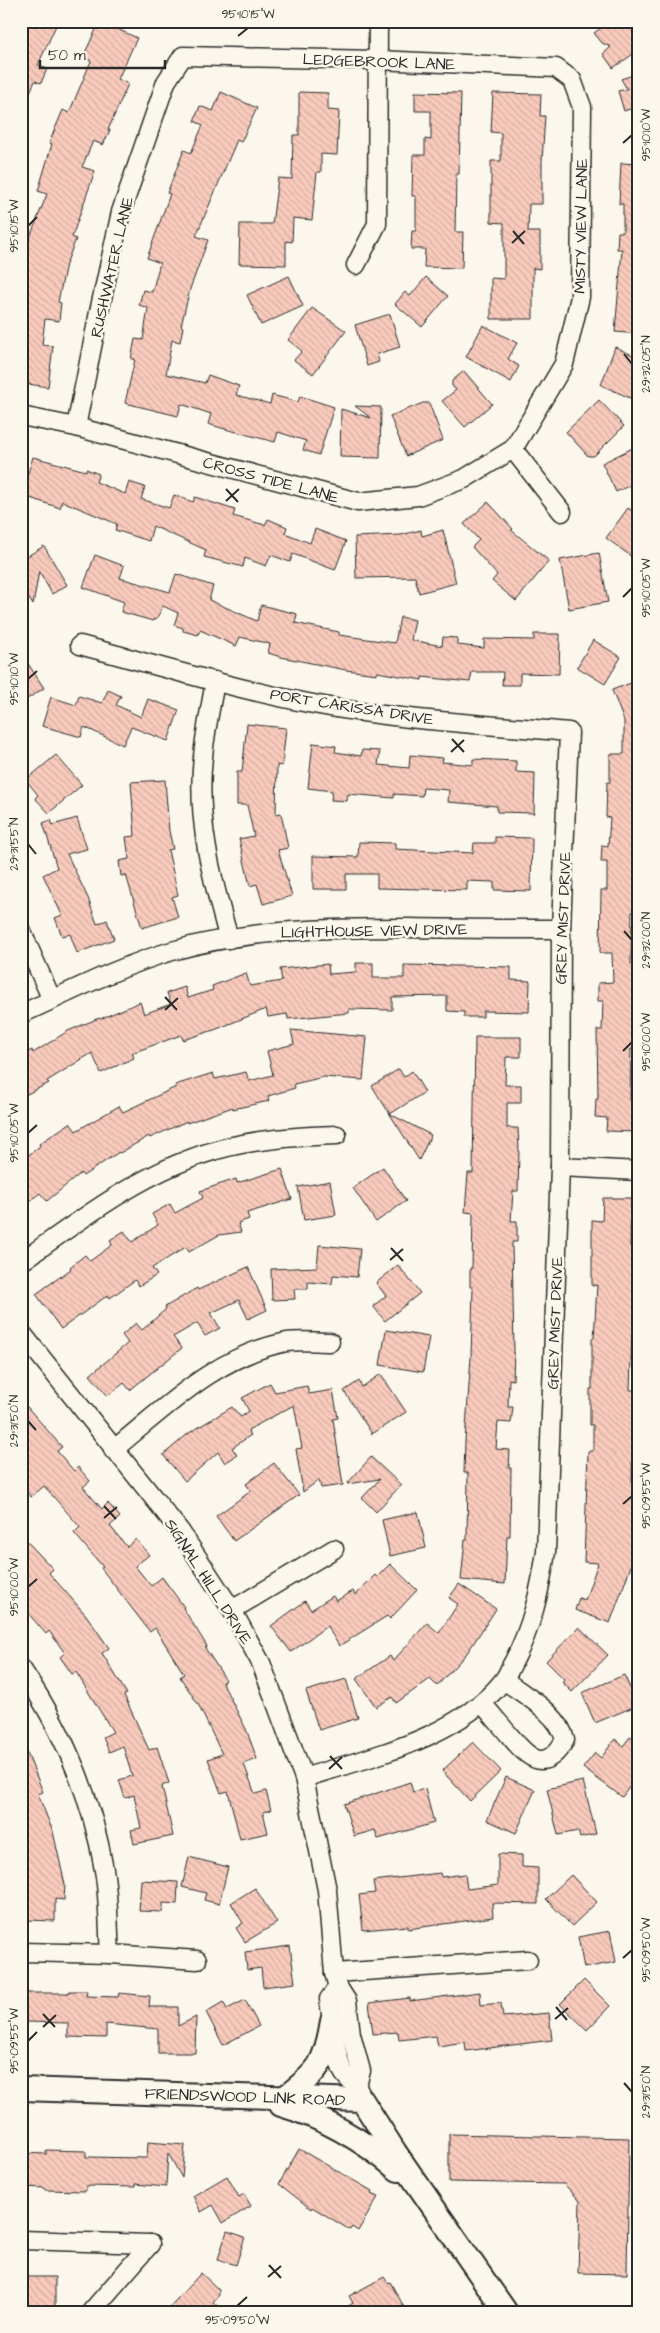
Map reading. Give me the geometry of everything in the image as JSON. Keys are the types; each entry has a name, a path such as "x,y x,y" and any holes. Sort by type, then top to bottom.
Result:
{"street":[{"path":"356,265 377,224 378,21"},
{"name":"LEDGEBROOK LANE","path":"182,56 377,60 556,68 572,80"},
{"name":"RUSHWATER LANE","path":"76,427 98,312 121,212 166,82 182,56"},
{"name":"MISTY VIEW LANE","path":"513,448 564,364 580,297 582,107 572,80"},
{"name":"CROSS TIDE LANE","path":"21,416 76,427 358,502 418,496 464,479 513,448"},
{"path":"513,448 562,512"},
{"name":"PORT CARISSA DRIVE","path":"80,645 215,681 318,704 422,719 569,732"},
{"path":"215,681 202,757 201,794 204,837 212,882 229,939"},
{"name":"GREY MIST DRIVE","path":"304,1778 411,1743 448,1725 482,1703 504,1680 524,1641 538,1600 546,1552 560,1167 561,929 569,732"},
{"name":"LIGHTHOUSE VIEW DRIVE","path":"21,1014 104,977 171,952 271,932 336,928 561,929"},
{"path":"21,930 52,1000"},
{"path":"21,1262 117,1195 163,1171 197,1157 240,1144 290,1137 337,1135"},
{"path":"560,1167 639,1170"},
{"name":"SIGNAL HILL DRIVE","path":"21,1332 113,1450 180,1531 232,1610 261,1663 304,1778 327,1890 336,1980 347,2001 351,2034 361,2071 360,2093"},
{"path":"113,1450 203,1377 241,1356 288,1342 330,1342"},
{"path":"232,1610 334,1549"},
{"path":"21,1668 44,1702 70,1752 90,1815 104,1871 110,1954"},
{"path":"482,1703 526,1756 541,1760 551,1758 559,1750 565,1740 562,1729 554,1719 504,1680"},
{"path":"21,1952 110,1954 196,1960"},
{"path":"336,1980 528,1960"},
{"name":"SIGNAL HILL DRIVE","path":"336,1980 329,1999 342,2072 360,2093"},
{"path":"285,2097 318,2068 327,2050 332,2021"},
{"name":"FRIENDSWOOD LINK ROAD","path":"21,2089 285,2097 360,2093 417,2185 506,2312"},
{"path":"251,2096 307,2112 339,2128 373,2149 417,2185"},
{"path":"21,2240 150,2244 91,2312"}],"green space":[{"path":"639,2173 639,2312 635,2312"}],"building":[{"path":"21,21 58,21 38,65 47,69 41,83 35,81 21,112"},
{"path":"100,21 137,38 118,79 128,84 103,145 93,141 82,167 95,171 72,237 76,239 66,264 58,302 61,303 59,321 45,319 42,345 53,346 48,387 21,383 21,246 26,247 47,194 38,191 52,144 49,143 63,110 69,113 91,61 83,57"},
{"path":"611,21 639,21 639,50 613,68 603,54 611,47 602,43 594,33"},
{"path":"639,73 639,106 624,111 618,91 627,89 621,79"},
{"path":"221,92 257,108 241,142 237,140 196,236 208,240 190,289 181,326 183,327 180,342 172,340 166,374 205,383 208,375 239,386 236,395 270,404 272,395 298,402 300,396 334,407 319,455 303,450 306,441 278,432 275,442 208,424 211,414 181,404 178,416 125,403 135,359 131,359 135,339 143,340 148,308 139,305 143,290 152,292 160,263 147,258 170,194 167,193 184,150 191,153 203,125 194,121 200,106 213,111"},
{"path":"299,92 328,93 328,110 339,111 337,155 321,154 321,172 317,172 312,220 293,218 292,242 286,241 286,265 239,264 240,224 272,224 278,178 292,179 293,135 299,135"},
{"path":"415,92 461,93 459,174 456,174 455,232 463,232 462,268 424,267 425,249 411,249 412,231 416,231 416,196 412,196 413,155 425,155 425,139 431,140 431,111 415,111"},
{"path":"493,93 541,94 540,116 545,116 542,204 529,204 528,232 540,232 540,269 533,268 533,319 491,319 491,278 504,279 504,223 491,222 491,161 501,161 501,133 491,132"},
{"path":"621,163 639,164 639,334 615,332 622,249 617,249 618,232 623,232 623,204 619,204"},
{"path":"289,276 303,306 261,325 247,295"},
{"path":"426,277 448,296 422,327 395,304 405,292 410,296"},
{"path":"312,308 346,331 313,374 294,360 302,351 288,340"},
{"path":"390,314 400,347 377,354 379,362 367,366 355,325"},
{"path":"483,325 517,343 508,359 519,366 511,382 466,357"},
{"path":"615,347 639,358 639,402 601,385"},
{"path":"464,371 492,404 465,427 442,401 456,390 452,386 452,381"},
{"path":"599,400 624,426 594,456 588,456 566,432"},
{"path":"423,403 429,403 443,440 406,456 390,416"},
{"path":"355,406 381,407 380,458 340,457 341,409 371,418"},
{"path":"639,445 639,481 616,492 602,463"},
{"path":"33,457 86,471 86,469 99,474 96,482 125,494 129,482 145,487 141,499 169,508 174,495 193,502 195,497 235,510 233,516 265,525 268,519 287,527 285,533 310,543 315,529 346,541 335,570 293,554 290,562 271,555 266,566 245,558 243,567 204,557 206,550 153,526 149,541 115,530 117,524 62,501 60,508 21,495"},
{"path":"488,502 513,529 511,530 549,561 516,601 492,581 497,575 472,547 479,540 464,524"},
{"path":"628,508 639,516 639,562 606,538"},
{"path":"421,530 422,536 443,530 456,583 419,593 415,577 356,578 355,537 401,535"},
{"path":"44,546 67,585 52,594 39,571 33,605 21,586 21,560"},
{"path":"599,553 608,602 569,609 560,560"},
{"path":"95,555 124,566 120,578 170,592 176,574 213,586 209,600 257,621 261,605 297,614 295,623 339,632 339,635 395,643 400,617 415,620 411,640 442,646 443,637 457,638 457,645 484,648 484,639 534,640 534,634 560,634 559,674 520,673 520,685 502,685 503,672 472,672 470,682 422,677 422,680 377,672 377,674 346,670 281,657 268,653 270,644 240,637 236,646 200,630 198,635 183,631 183,628 174,625 178,613 163,606 156,620 154,619 153,621 121,612 124,602 83,587"},
{"path":"593,640 621,657 605,684 577,667"},
{"path":"21,653 44,688 21,703"},
{"path":"639,680 639,912 632,912 631,964 639,964 639,1049 631,1049 630,1100 639,1100 639,1132 606,1131 607,1118 595,1117 596,1099 598,1099 597,1030 602,1030 603,1001 598,1001 598,983 613,982 612,953 600,953 601,890 607,890 607,862 601,862 602,845 608,846 610,818 606,817 607,782 610,782 610,754 624,754 624,721 612,690"},
{"path":"108,690 121,696 116,705 141,717 148,699 179,710 168,741 131,727 123,745 84,727 81,737 42,726 51,697 76,705 79,696 102,703"},
{"path":"247,724 286,728 282,766 277,765 276,814 281,813 288,848 278,850 292,896 263,904 257,884 250,886 239,839 254,836 247,805 237,805 237,772 242,772"},
{"path":"313,743 336,746 335,752 361,756 362,750 380,751 378,765 409,768 410,755 443,758 442,762 473,765 473,759 516,761 516,772 535,773 534,813 497,812 497,806 448,802 449,790 423,788 422,796 394,794 394,798 348,794 347,801 331,800 332,791 308,788"},
{"path":"56,755 82,785 49,813 35,798 38,795 26,780"},
{"path":"165,780 169,831 173,849 168,850 178,895 172,897 178,917 142,928 126,875 121,876 119,861 129,859 126,837 135,836 131,782"},
{"path":"77,818 87,849 67,854 88,898 97,924 107,920 114,939 77,953 70,934 62,936 55,918 62,915 43,875 57,868 43,823 51,820 53,825"},
{"path":"495,837 532,838 531,891 494,890 494,882 467,881 467,890 377,888 377,874 346,874 346,889 313,889 313,856 358,857 359,842 395,843 395,849 473,853 474,843 495,843"},
{"path":"356,963 373,963 373,978 404,978 404,965 511,967 511,980 530,981 529,1012 483,1011 483,1017 464,1017 464,1012 447,1011 447,996 392,997 392,1010 349,1009 349,1013 288,1019 287,1014 268,1017 266,1009 217,1029 183,1040 181,1035 132,1053 134,1058 101,1073 92,1053 47,1081 49,1083 21,1097 21,1056 32,1050 33,1053 68,1031 99,1018 140,1002 144,1014 171,1004 167,993 185,987 188,998 213,990 212,986 246,973 250,986 282,981 280,969 328,964 329,974 356,972"},
{"path":"291,1030 367,1037 363,1080 324,1077 294,1084 295,1088 268,1096 269,1101 233,1109 233,1107 187,1123 187,1121 150,1138 149,1136 119,1152 83,1176 81,1173 47,1201 40,1193 21,1208 21,1161 40,1146 39,1144 70,1123 76,1131 119,1106 123,1112 176,1087 175,1085 213,1073 215,1079 246,1072 249,1081 273,1075 267,1051 294,1044"},
{"path":"475,1037 521,1037 521,1057 506,1057 505,1085 521,1085 521,1103 507,1103 507,1128 518,1128 519,1151 518,1191 513,1191 511,1221 517,1221 517,1242 512,1242 514,1352 513,1380 509,1379 508,1407 513,1407 511,1423 498,1422 496,1449 510,1450 510,1536 507,1536 505,1584 461,1580 465,1540 467,1540 468,1473 464,1473 473,1287 470,1287 470,1268 472,1268 473,1213 465,1212 468,1173 473,1173"},
{"path":"399,1069 404,1077 412,1071 425,1092 390,1114 431,1135 419,1160 372,1086"},
{"path":"383,1167 406,1201 376,1222 353,1188"},
{"path":"282,1169 292,1199 247,1213 249,1219 238,1223 241,1232 219,1235 189,1252 186,1247 152,1268 157,1275 139,1286 135,1280 110,1298 108,1295 61,1329 36,1294 71,1269 70,1267 85,1255 90,1261 112,1245 110,1240 124,1231 132,1242 158,1225 152,1214 170,1204 175,1213 203,1198 200,1191 236,1179 237,1183"},
{"path":"330,1181 336,1215 304,1220 298,1187"},
{"path":"603,1198 631,1198 630,1247 639,1246 639,1334 632,1333 630,1390 638,1390 637,1426 633,1426 632,1482 639,1482 639,1544 637,1544 637,1549 632,1549 631,1566 610,1623 575,1610 579,1598 585,1600 598,1563 584,1562 588,1451 593,1451 593,1425 590,1425 590,1389 592,1389 592,1338 594,1338 597,1285 592,1286 592,1220 602,1221"},
{"path":"319,1245 360,1249 357,1277 333,1275 332,1284 308,1282 308,1289 294,1289 295,1299 272,1300 271,1269 317,1267"},
{"path":"398,1265 420,1293 385,1321 373,1306 386,1296 376,1283"},
{"path":"248,1267 267,1310 248,1319 239,1300 211,1313 220,1328 205,1336 197,1323 173,1337 182,1348 130,1390 124,1383 108,1396 90,1375 128,1343 122,1335 136,1323 142,1330 166,1309 165,1307 197,1288 198,1290"},
{"path":"386,1330 429,1337 423,1372 380,1365"},
{"path":"381,1374 406,1412 372,1434 344,1391 359,1381 362,1387"},
{"path":"270,1383 275,1392 307,1386 309,1394 333,1390 338,1418 333,1419 343,1485 321,1488 319,1480 303,1492 296,1449 302,1448 294,1405 248,1430 251,1435 232,1448 237,1455 225,1463 218,1452 185,1481 163,1455 189,1433 232,1407 241,1417 249,1411 242,1398"},
{"path":"21,1400 62,1447 57,1451 74,1471 78,1467 90,1481 83,1487 102,1509 108,1503 120,1517 110,1526 127,1547 136,1539 149,1555 135,1566 151,1586 162,1577 184,1607 207,1646 205,1648 226,1680 222,1682 246,1729 257,1759 244,1764 255,1794 266,1791 271,1810 263,1812 268,1833 240,1839 228,1791 221,1793 208,1759 222,1754 198,1704 180,1677 184,1674 155,1628 150,1632 101,1568 103,1567 74,1533 80,1527 44,1486 31,1497 21,1485 27,1481 21,1474"},
{"path":"371,1457 401,1485 376,1512 362,1498 380,1479 347,1484"},
{"path":"274,1463 299,1495 234,1541 216,1516 251,1491 246,1484"},
{"path":"418,1512 426,1548 390,1556 382,1520"},
{"path":"21,1535 53,1569 49,1573 86,1615 109,1648 102,1653 127,1694 124,1695 149,1750 157,1747 169,1783 162,1786 173,1836 134,1844 131,1830 141,1828 134,1795 125,1798 119,1780 132,1776 123,1746 109,1752 103,1737 113,1732 76,1672 72,1674 60,1657 65,1653 49,1631 46,1634 21,1605"},
{"path":"390,1564 417,1590 390,1619 387,1616 339,1646 327,1626 291,1652 271,1626 305,1601 311,1610 333,1596 336,1601 353,1591 355,1595 375,1575 377,1577"},
{"path":"459,1584 496,1609 467,1653 437,1686 430,1679 396,1703 392,1697 376,1707 356,1679 390,1656 393,1661 427,1623 439,1633 458,1604 449,1598"},
{"path":"579,1627 608,1655 572,1692 562,1682 564,1679 546,1661"},
{"path":"624,1675 638,1705 595,1723 582,1693"},
{"path":"346,1679 358,1718 319,1730 306,1691"},
{"path":"630,1737 639,1743 639,1774 622,1797 583,1768 595,1753 601,1758 615,1739 623,1746"},
{"path":"21,1738 43,1792 38,1794 52,1827 65,1885 64,1900 55,1899 55,1921 26,1920 28,1871 21,1843"},
{"path":"473,1742 501,1771 470,1801 442,1771"},
{"path":"506,1777 535,1790 516,1833 487,1820"},
{"path":"583,1781 596,1834 580,1838 578,1831 558,1835 547,1789"},
{"path":"410,1782 413,1792 425,1789 434,1823 378,1839 375,1830 354,1836 344,1804"},
{"path":"498,1854 522,1855 522,1867 538,1868 538,1904 492,1903 493,1917 408,1929 408,1926 363,1930 359,1895 375,1893 373,1881 440,1873 441,1877 465,1874 467,1889 498,1885"},
{"path":"189,1857 228,1867 219,1904 204,1900 206,1893 182,1887"},
{"path":"571,1875 597,1902 572,1926 546,1899"},
{"path":"141,1880 178,1882 177,1904 163,1903 163,1912 139,1911"},
{"path":"255,1888 277,1923 245,1942 236,1928 243,1923 231,1903"},
{"path":"610,1931 616,1962 584,1968 578,1937"},
{"path":"290,1946 295,1983 263,1987 261,1968 247,1970 245,1952"},
{"path":"584,1980 610,2006 587,2030 560,2004"},
{"path":"69,1991 87,1991 86,1996 118,1997 119,1993 150,1996 149,2007 178,2007 178,2026 196,2017 195,2053 158,2053 158,2029 106,2024 106,2038 68,2037 68,2023 26,2022 25,1993 69,1993"},
{"path":"480,1992 481,2005 501,2003 503,2017 549,2013 552,2040 466,2051 465,2042 438,2046 436,2036 399,2040 398,2032 373,2034 369,2003 410,1998 410,2001"},
{"path":"245,2000 259,2026 223,2045 206,2012 223,2002 227,2009"},
{"path":"449,2134 629,2138 627,2274 578,2273 580,2201 564,2184 449,2182"},
{"path":"148,2142 185,2145 182,2178 168,2153 166,2187 135,2184 135,2187 86,2186 86,2191 45,2190 45,2188 21,2187 21,2153 46,2154 46,2150 86,2151 86,2157 147,2158"},
{"path":"299,2149 372,2191 371,2194 378,2197 358,2231 352,2227 350,2230 312,2207 311,2209 279,2184"},
{"path":"227,2176 239,2197 244,2194 251,2206 223,2223 213,2205 201,2212 193,2196"},
{"path":"227,2231 245,2237 236,2265 218,2259"},
{"path":"201,2273 219,2290 219,2295 213,2302 224,2312 165,2312"},
{"path":"21,2277 55,2277 55,2311 21,2310"},
{"path":"384,2277 388,2283 390,2282 407,2312 339,2312 353,2303 349,2296"}]}
